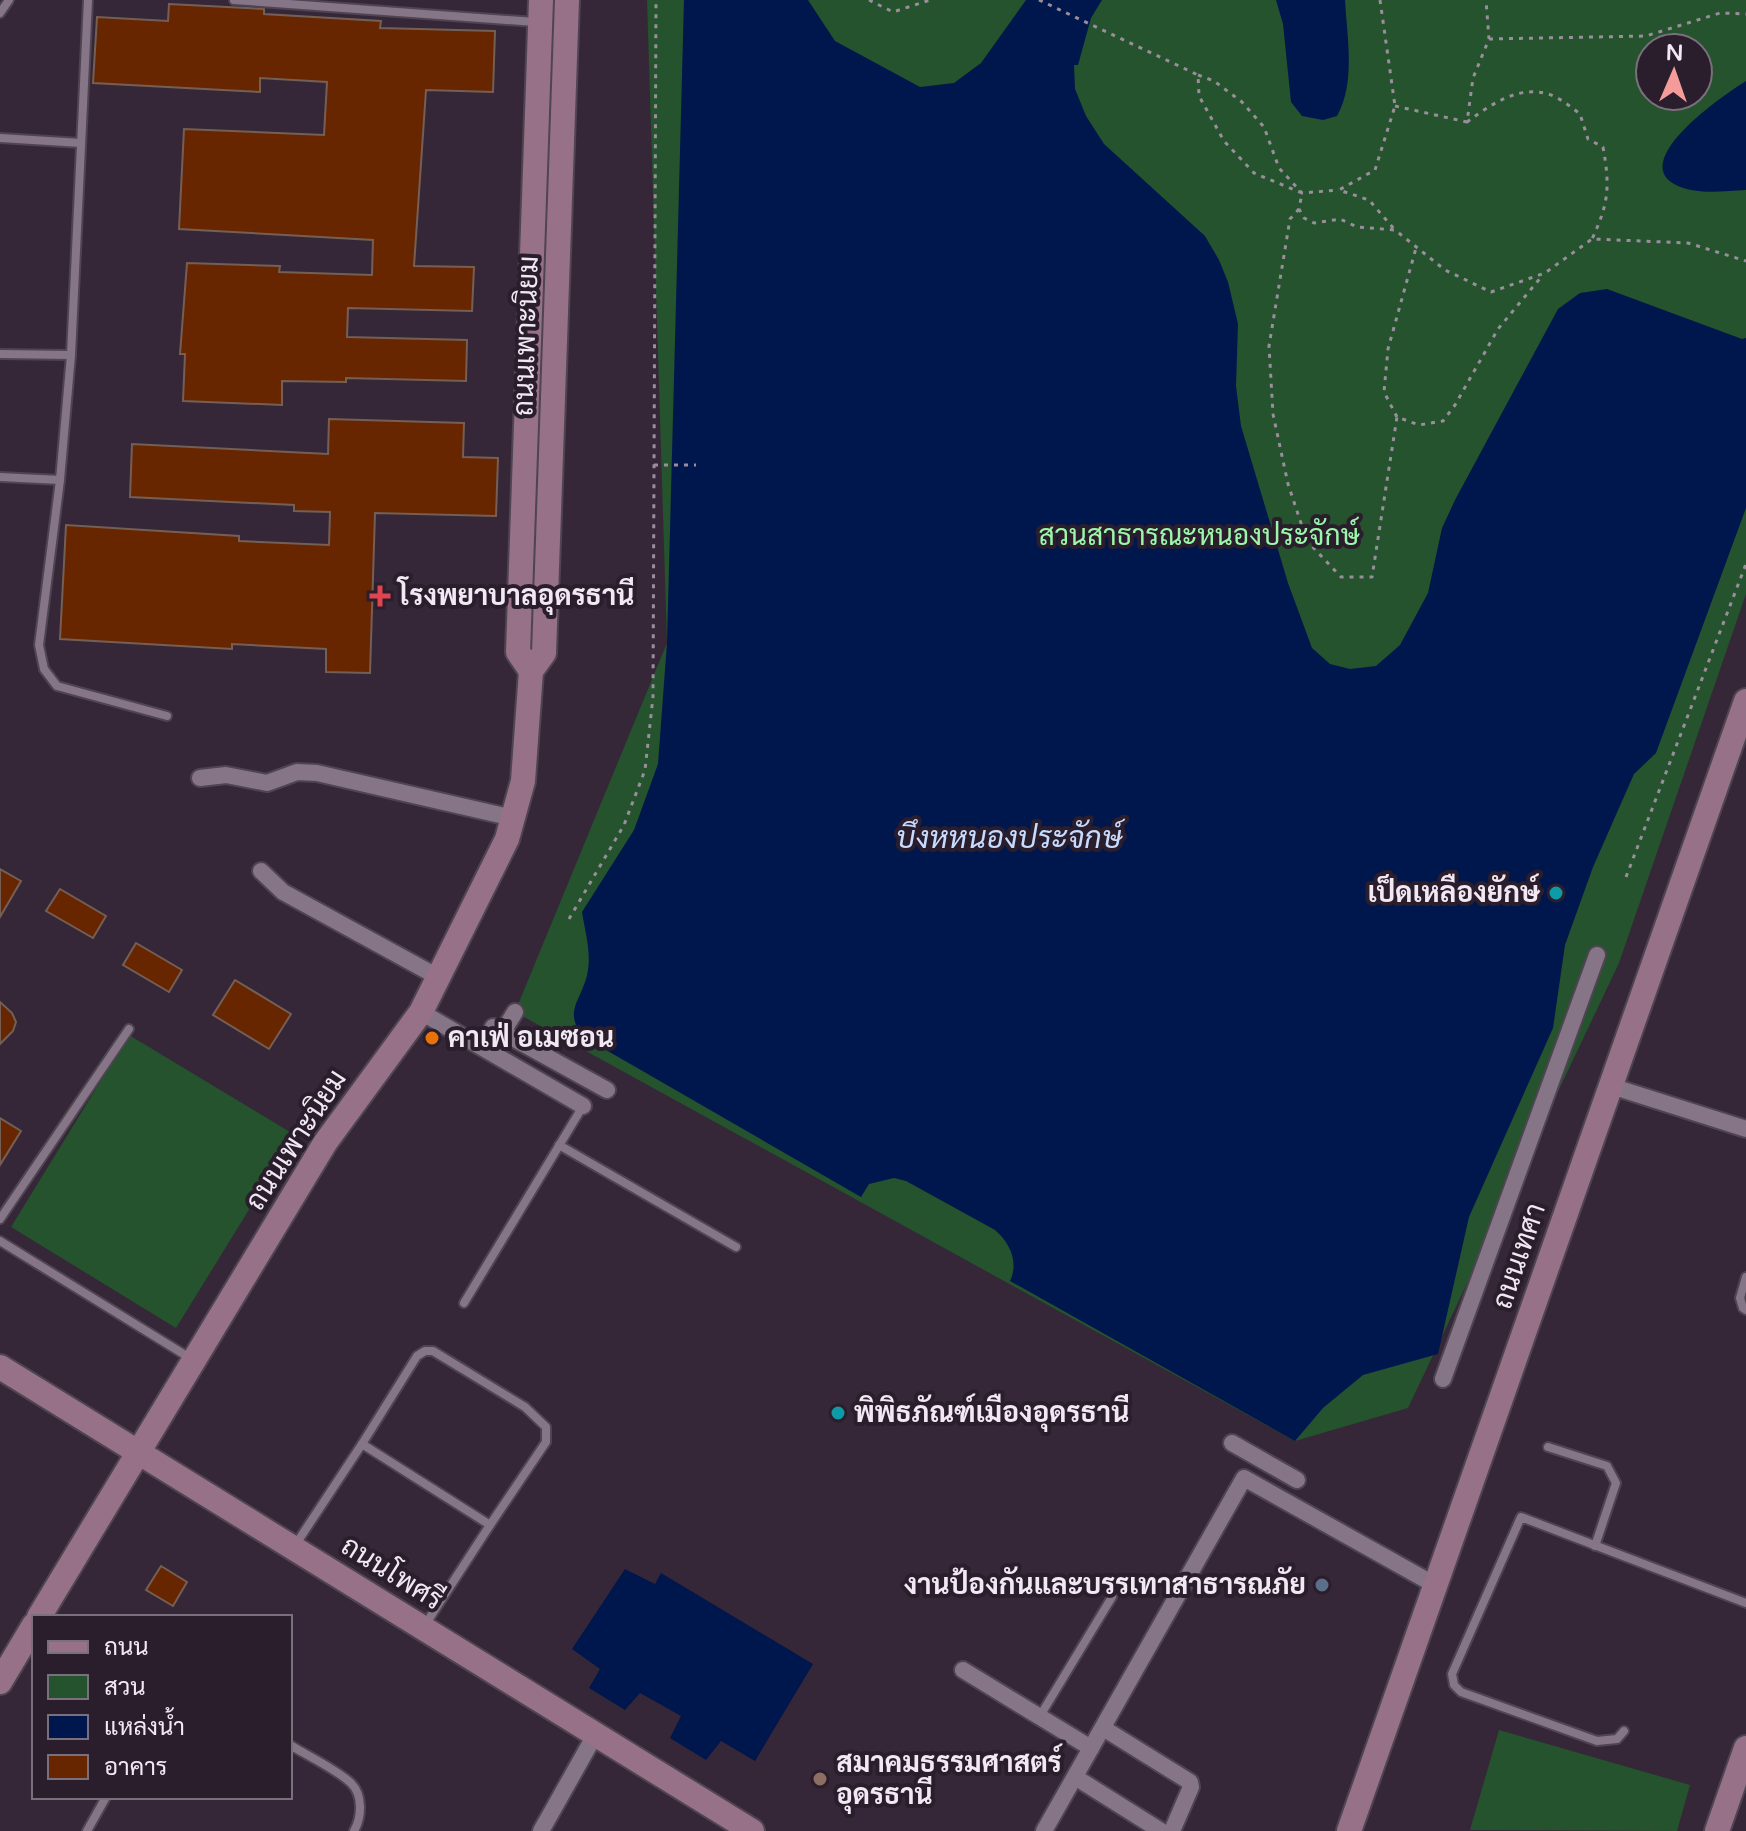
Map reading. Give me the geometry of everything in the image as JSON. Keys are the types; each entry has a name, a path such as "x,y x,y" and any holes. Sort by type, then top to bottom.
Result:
{"street":[{"name":"ถนนเพาะนิยม","path":"40,1615 325,1143 421,1012 507,839 523,781 531,671 544,653 567,0"},
{"name":"ถนนเพาะนิยม","path":"531,671 518,652 541,11"},
{"name":"ถนนเทศา","path":"1349,1831 1746,701"},
{"path":"200,778 226,775 267,783 297,772 317,773 513,818"},
{"path":"261,871 283,892 438,977"},
{"path":"1443,1379 1597,955"},
{"path":"421,1012 583,1106"},
{"path":"515,1012 498,1030 607,1090"},
{"path":"1611,1086 1746,1129"},
{"name":"ถนนโพศรี","path":"0,1367 748,1830"},
{"path":"1232,1443 1297,1480"},
{"path":"1066,1831 1047,1826 1244,1478 1435,1585"},
{"path":"0,1682 32,1628"},
{"path":"963,1670 1091,1748"},
{"path":"1103,1728 1190,1782 1191,1787 1172,1831"},
{"path":"541,1831 595,1735"},
{"path":"1717,1831 1746,1748"},
{"path":"1075,1777 1161,1831"}],"lane":[{"path":"0,13 9,0"},
{"path":"88,0 71,355 60,480 39,645 44,669 57,686 167,716"},
{"path":"234,0 541,11"},
{"path":"0,138 81,143"},
{"path":"0,354 71,355"},
{"path":"0,477 60,480"},
{"path":"0,1219 129,1029"},
{"path":"464,1303 583,1106"},
{"path":"559,1145 736,1247"},
{"path":"0,1241 193,1360"},
{"path":"1746,1277 1740,1298 1746,1310"},
{"path":"294,1548 417,1356 425,1351 433,1351 525,1407 546,1427 546,1442 423,1628"},
{"path":"362,1444 490,1525"},
{"path":"1548,1447 1607,1466 1616,1483 1595,1546"},
{"path":"1624,1731 1617,1739 1597,1741 1461,1692 1453,1680 1452,1674 1521,1517 1746,1603"},
{"path":"1040,1717 1112,1597"},
{"path":"292,1746 353,1784 361,1807 359,1823 354,1831"},
{"path":"87,1831 105,1799"}],"path":[{"path":"569,919 624,825 645,770 653,697 656,0"},
{"path":"869,0 893,12 930,0"},
{"path":"1039,0 1214,81 1242,102 1264,127 1279,168 1302,193"},
{"path":"1339,190 1375,170 1395,106 1380,0"},
{"path":"1467,122 1473,78 1489,39 1486,0"},
{"path":"1489,39 1646,36 1720,13 1746,14"},
{"path":"1198,75 1199,96 1224,141 1254,173 1302,193 1339,190 1369,200 1395,230 1445,270 1491,292 1545,273"},
{"path":"1395,106 1467,122 1496,100 1525,93 1547,94 1580,114 1588,139 1603,147 1608,175 1606,211 1592,239 1545,273 1498,329 1443,421 1419,425 1397,417"},
{"path":"1302,193 1299,209 1290,219 1269,346 1273,414 1288,484 1307,541 1341,577 1372,577 1397,417 1384,392 1388,349 1416,248"},
{"path":"1299,209 1304,218 1314,223 1340,219 1357,227 1395,230"},
{"path":"1592,239 1688,243 1746,261"},
{"path":"654,465 696,465"},
{"path":"1626,877 1746,564"}],"green space":[{"name":"บึงหหนองประจักษ์","path":"647,0 1746,0 1746,594 1619,963 1408,1408 1295,1441 515,1012 667,643"},
{"path":"129,1035 295,1135 176,1328 11,1227"},
{"path":"1499,1730 1690,1785 1677,1831 1470,1830"}],"water":[{"name":"บึงหหนองประจักษ์","path":"684,0 808,0 835,41 920,87 954,83 981,63 1026,0 1102,0 1091,18 1078,65 1074,65 1075,89 1086,116 1104,144 1205,236 1219,260 1238,324 1236,386 1241,426 1288,583 1312,648 1330,664 1350,669 1376,666 1400,645 1428,593 1442,528 1455,500 1558,309 1580,293 1607,289 1746,338 1746,508 1656,753 1634,774 1593,867 1565,945 1553,1028 1469,1217 1438,1354 1363,1375 1323,1408 1295,1441 1010,1281 1014,1267 1012,1253 995,1230 906,1181 894,1178 869,1184 861,1197 587,1039 575,1021 574,1013 589,963 582,912 634,830 658,764 667,643"},
{"path":"1276,0 1345,0 1348,75 1347,89 1337,116 1323,120 1302,116 1291,102 1283,24"},
{"path":"1746,81 1746,190 1703,191 1678,186 1665,175 1663,161 1684,129 1704,112 1714,112 1714,104"},
{"path":"625,1569 655,1584 661,1573 813,1664 755,1761 721,1741 706,1760 670,1738 681,1716 640,1693 625,1710 589,1688 600,1669 572,1649"}],"building":[{"path":"169,4 264,9 264,14 381,21 380,28 495,31 493,92 426,90 414,266 474,267 472,311 348,308 347,337 467,340 466,381 346,378 346,382 282,381 282,405 183,401 185,354 180,354 187,263 280,266 279,272 372,275 373,240 179,229 184,129 324,135 327,82 260,78 260,92 93,83 97,17 168,21"},
{"path":"329,419 464,423 463,457 498,458 496,516 375,513 370,673 326,672 326,649 232,644 232,649 60,639 66,525 239,536 239,541 329,545 330,512 294,511 294,505 130,497 132,444 328,454"},
{"path":"0,869 21,881 0,917"},
{"path":"60,889 106,916 93,938 46,911"},
{"path":"136,943 182,970 169,992 123,965"},
{"path":"235,980 291,1014 269,1049 213,1015"},
{"path":"0,1002 12,1013 16,1022 13,1031 0,1044"},
{"path":"0,1118 21,1131 0,1165"},
{"path":"161,1566 187,1582 173,1606 146,1590"}],"place":[{"name":"โรงพยาบาลอุดรธานี","path":"380,596"},
{"name":"เป็ดเหลืองยักษ์","path":"1556,893"},
{"name":"คาเฟ่ อเมซอน","path":"432,1038"},
{"name":"พิพิธภัณฑ์เมืองอุดรธานี","path":"838,1413"},
{"name":"งานป้องกันและบรรเทาสาธารณภัย","path":"1322,1585"},
{"name":"สมาคมธรรมศาสตร์ อุดรธานี","path":"820,1779"}],"park label":[{"name":"สวนสาธารณะหนองประจักษ์","path":"1199,536"}]}
